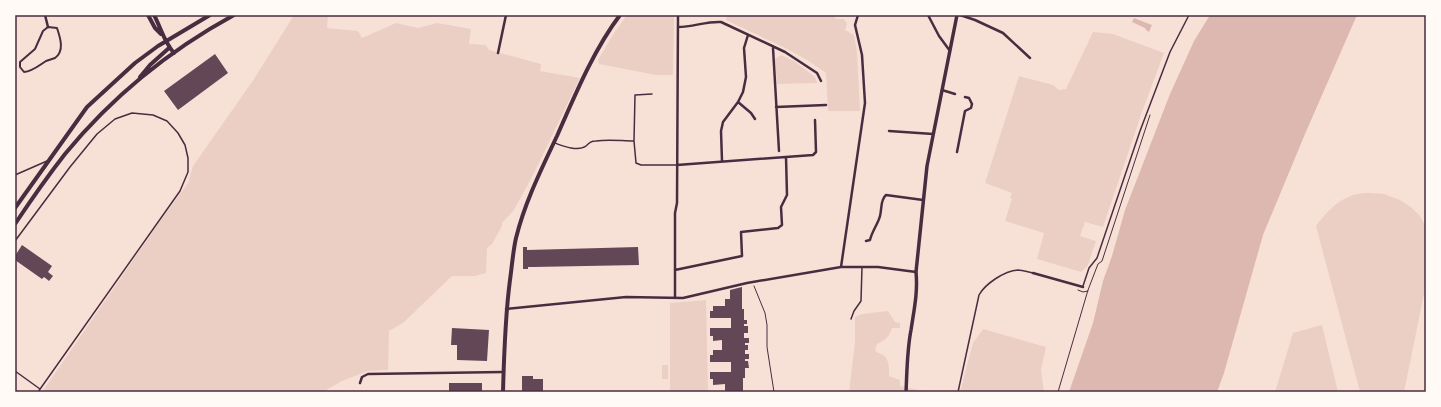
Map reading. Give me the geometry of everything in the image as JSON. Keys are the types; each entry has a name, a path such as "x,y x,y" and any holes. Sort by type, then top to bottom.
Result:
{"main road":[{"path":"148,15 155,28 163,36"},
{"path":"154,15 160,25 165,41 174,53"},
{"path":"15,208 87,107 135,63 165,41 210,15"},
{"path":"15,224 66,153 106,109 174,53 234,15"},
{"path":"503,392 506,309 516,239 521,218 526,202 597,53 620,15"},
{"path":"136,83 150,65 169,48"}],"street":[{"path":"45,15 48,27"},
{"path":"498,53 506,15"},
{"path":"675,298 678,15"},
{"path":"841,266 865,103 862,55 855,25 858,15"},
{"path":"928,15 939,36 950,51"},
{"path":"906,392 910,331 915,310 917,287 916,272 927,166 957,15"},
{"path":"960,15 1003,33 1030,58"},
{"path":"678,27 722,22 773,48 785,52 818,73 821,81"},
{"path":"48,27 57,28 61,43 60,53 56,58 47,61 32,71 24,72 20,67 20,62 35,49 43,32 48,27"},
{"path":"722,161 721,131 723,122 738,102 743,92 746,77 744,48 748,35"},
{"path":"773,48 779,151"},
{"path":"942,90 955,94"},
{"path":"957,152 965,111 971,108 972,104 969,98 965,97"},
{"path":"738,102 751,113 755,119"},
{"path":"776,107 826,105"},
{"path":"677,165 813,155 816,152 815,120"},
{"path":"889,131 933,134"},
{"path":"675,270 742,256 741,232 778,228 782,225 781,208 787,195 786,157"},
{"path":"866,241 870,240 871,233 879,219 882,200 886,194 923,200"},
{"path":"506,309 626,297 675,298 841,266 916,272"},
{"path":"1033,273 1083,287"},
{"path":"360,383 362,377 368,374 503,372"}],"lane":[{"path":"1083,287 1089,268 1097,258 1140,131 1170,52 1189,15"},
{"path":"652,94 634,95 634,141 636,163 641,166 677,165"},
{"path":"15,241 70,167 97,134 115,119 132,113 153,115 167,121 178,133 185,145 188,158 188,172 180,191 38,392"},
{"path":"554,143 568,148 581,148 586,146 588,143 596,141 634,141"},
{"path":"15,175 50,159"},
{"path":"851,319 854,311 861,301 862,267"},
{"path":"958,392 979,295 982,290 993,280 1010,272 1018,270 1033,273"},
{"path":"15,371 40,389"}],"path":[{"path":"1058,392 1088,290 1098,264 1102,261 1152,111"},
{"path":"752,282 765,312 767,325 767,347 774,392"}],"shaded area":[{"path":"294,15 328,15 327,28 358,31 362,38 396,23 418,28 437,23 471,29 469,44 486,45 489,50 541,64 540,71 580,78 533,175 514,210 502,223 502,226 492,244 487,248 486,273 475,276 452,276 403,323 389,331 388,370 368,371 342,381 323,392 42,392 188,183 193,166 254,79"},
{"path":"627,15 674,15 673,75 656,75 599,64 598,60"},
{"path":"727,15 832,15 837,19 844,19 847,24 845,30 854,35 857,52 860,111 828,111 826,73 802,57 726,20"},
{"path":"1210,15 1357,15 1263,235 1224,373 1217,392 1069,392 1093,323 1103,281 1125,210 1170,94 1194,41"},
{"path":"1134,18 1152,25 1149,32 1145,28 1132,22"},
{"path":"1093,32 1113,34 1164,53 1142,112 1103,227 1085,222 1080,236 1096,241 1088,265 1081,272 1037,259 1044,233 1005,221 1012,199 1010,198 1012,193 985,183 1019,76 1053,85 1059,90 1066,89"},
{"path":"781,55 794,61 815,77 817,83 777,84 775,59"},
{"path":"1356,194 1384,194 1400,200 1411,207 1420,216 1426,227 1426,284 1404,392 1360,392 1316,226 1340,201"},
{"path":"706,300 708,392 670,392 670,303"},
{"path":"888,311 895,322 900,323 900,328 892,328 887,338 877,344 875,350 887,359 889,365 889,376 900,380 900,386 928,392 849,392 855,342 855,317 862,314"},
{"path":"1322,325 1338,392 1275,392 1293,333"},
{"path":"983,329 1046,347 1041,370 1044,392 960,392 973,343"},
{"path":"662,365 668,365 668,379 662,379"}],"building":[{"path":"215,54 228,73 178,110 164,91"},
{"path":"22,245 52,266 48,272 53,276 49,281 44,277 42,279 15,260 15,256"},
{"path":"523,247 527,247 527,250 638,247 639,265 528,267 528,269 523,269"},
{"path":"742,287 742,309 744,309 744,320 747,320 747,324 744,324 744,326 748,326 748,333 744,333 744,338 749,338 749,343 745,343 745,345 748,345 748,350 745,350 745,354 749,354 749,359 745,359 745,361 748,361 749,368 745,368 743,392 731,392 725,391 725,384 713,385 713,379 710,379 710,372 731,372 731,362 710,362 710,355 713,355 713,350 722,350 722,340 713,341 713,336 710,336 710,328 731,328 731,318 710,318 710,311 713,311 713,306 725,306 725,299 730,299 730,290"},
{"path":"452,328 489,330 487,361 457,360 457,345 451,345"},
{"path":"522,376 533,376 533,379 543,379 543,392 522,392"},
{"path":"449,383 482,383 482,392 449,392"}]}
